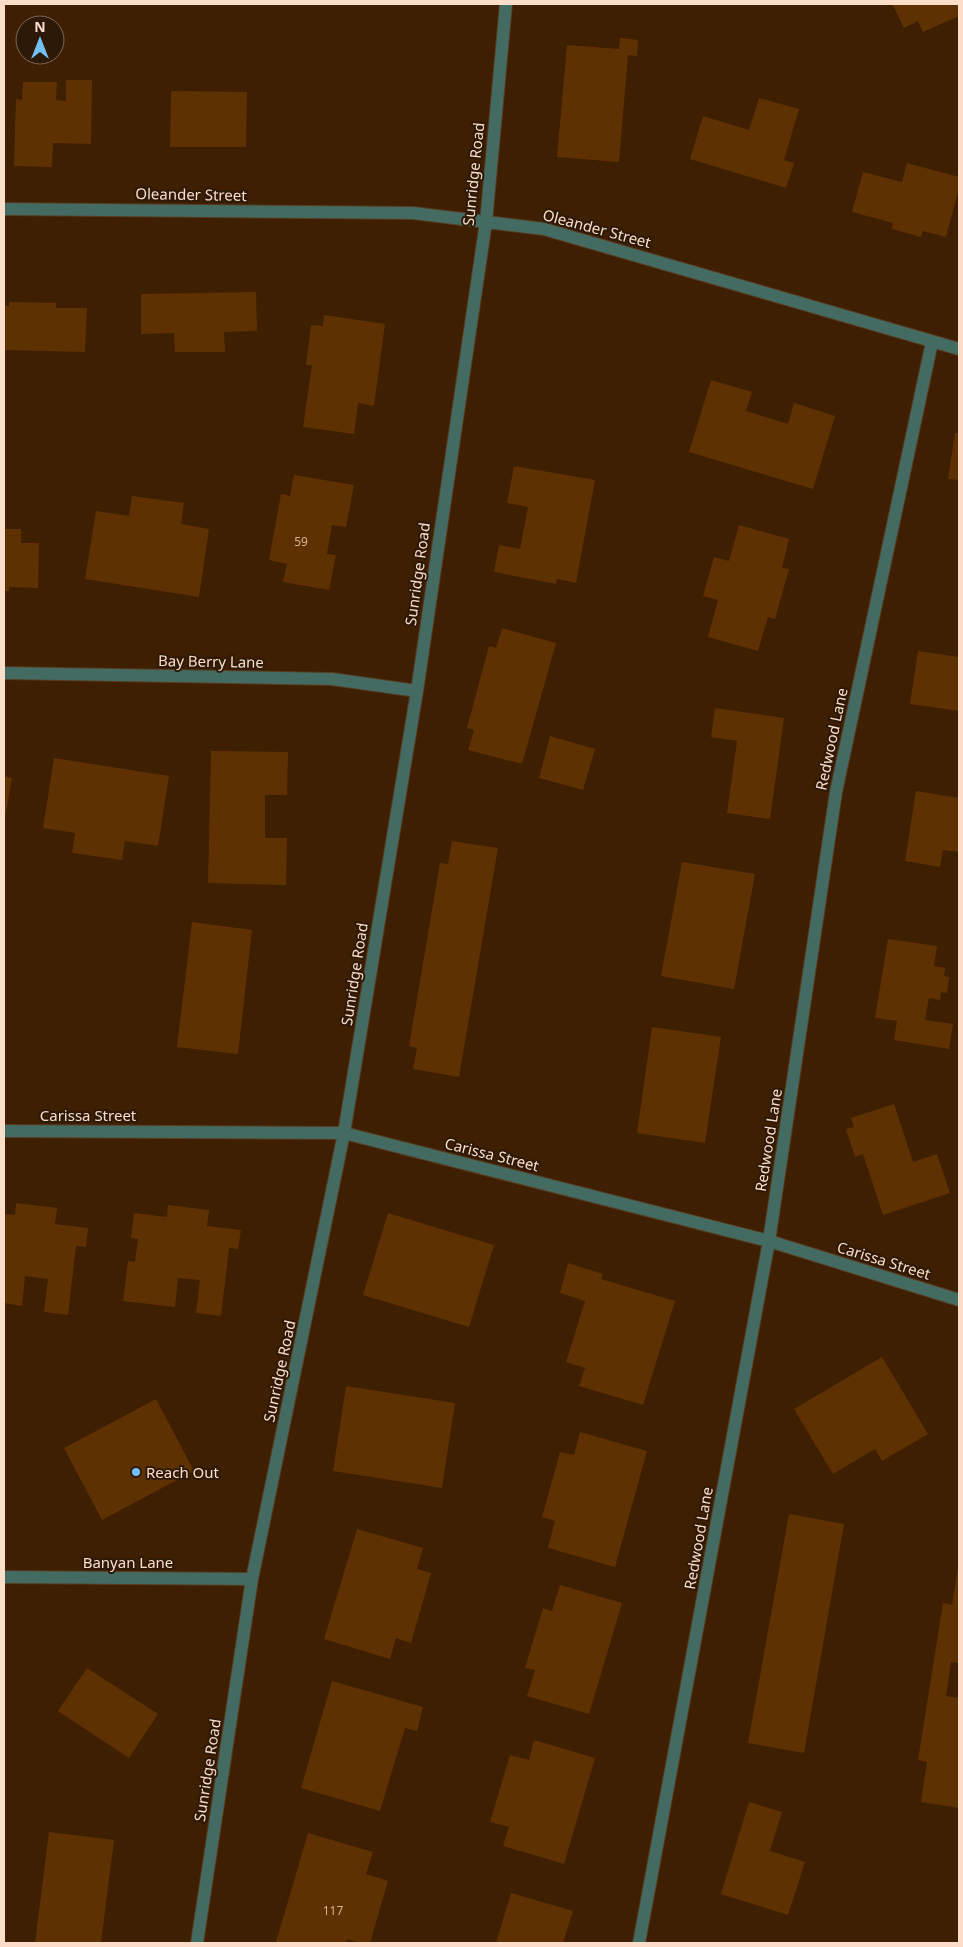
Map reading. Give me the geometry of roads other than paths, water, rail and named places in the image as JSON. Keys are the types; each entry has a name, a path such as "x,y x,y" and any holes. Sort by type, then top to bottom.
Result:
{"street":[{"name":"Sunridge Road","path":"197,1943 252,1579 344,1133 417,691 486,222 506,4"},
{"name":"Oleander Street","path":"4,208 413,213 544,229 959,349"},
{"name":"Redwood Lane","path":"639,1943 769,1242 836,792 932,342"},
{"name":"Bay Berry Lane","path":"4,673 332,679 417,691"},
{"name":"Carissa Street","path":"4,1131 344,1133 769,1242 959,1300"},
{"name":"Banyan Lane","path":"4,1577 252,1579"}],"place":[{"name":"Reach Out","path":"136,1472"}]}
